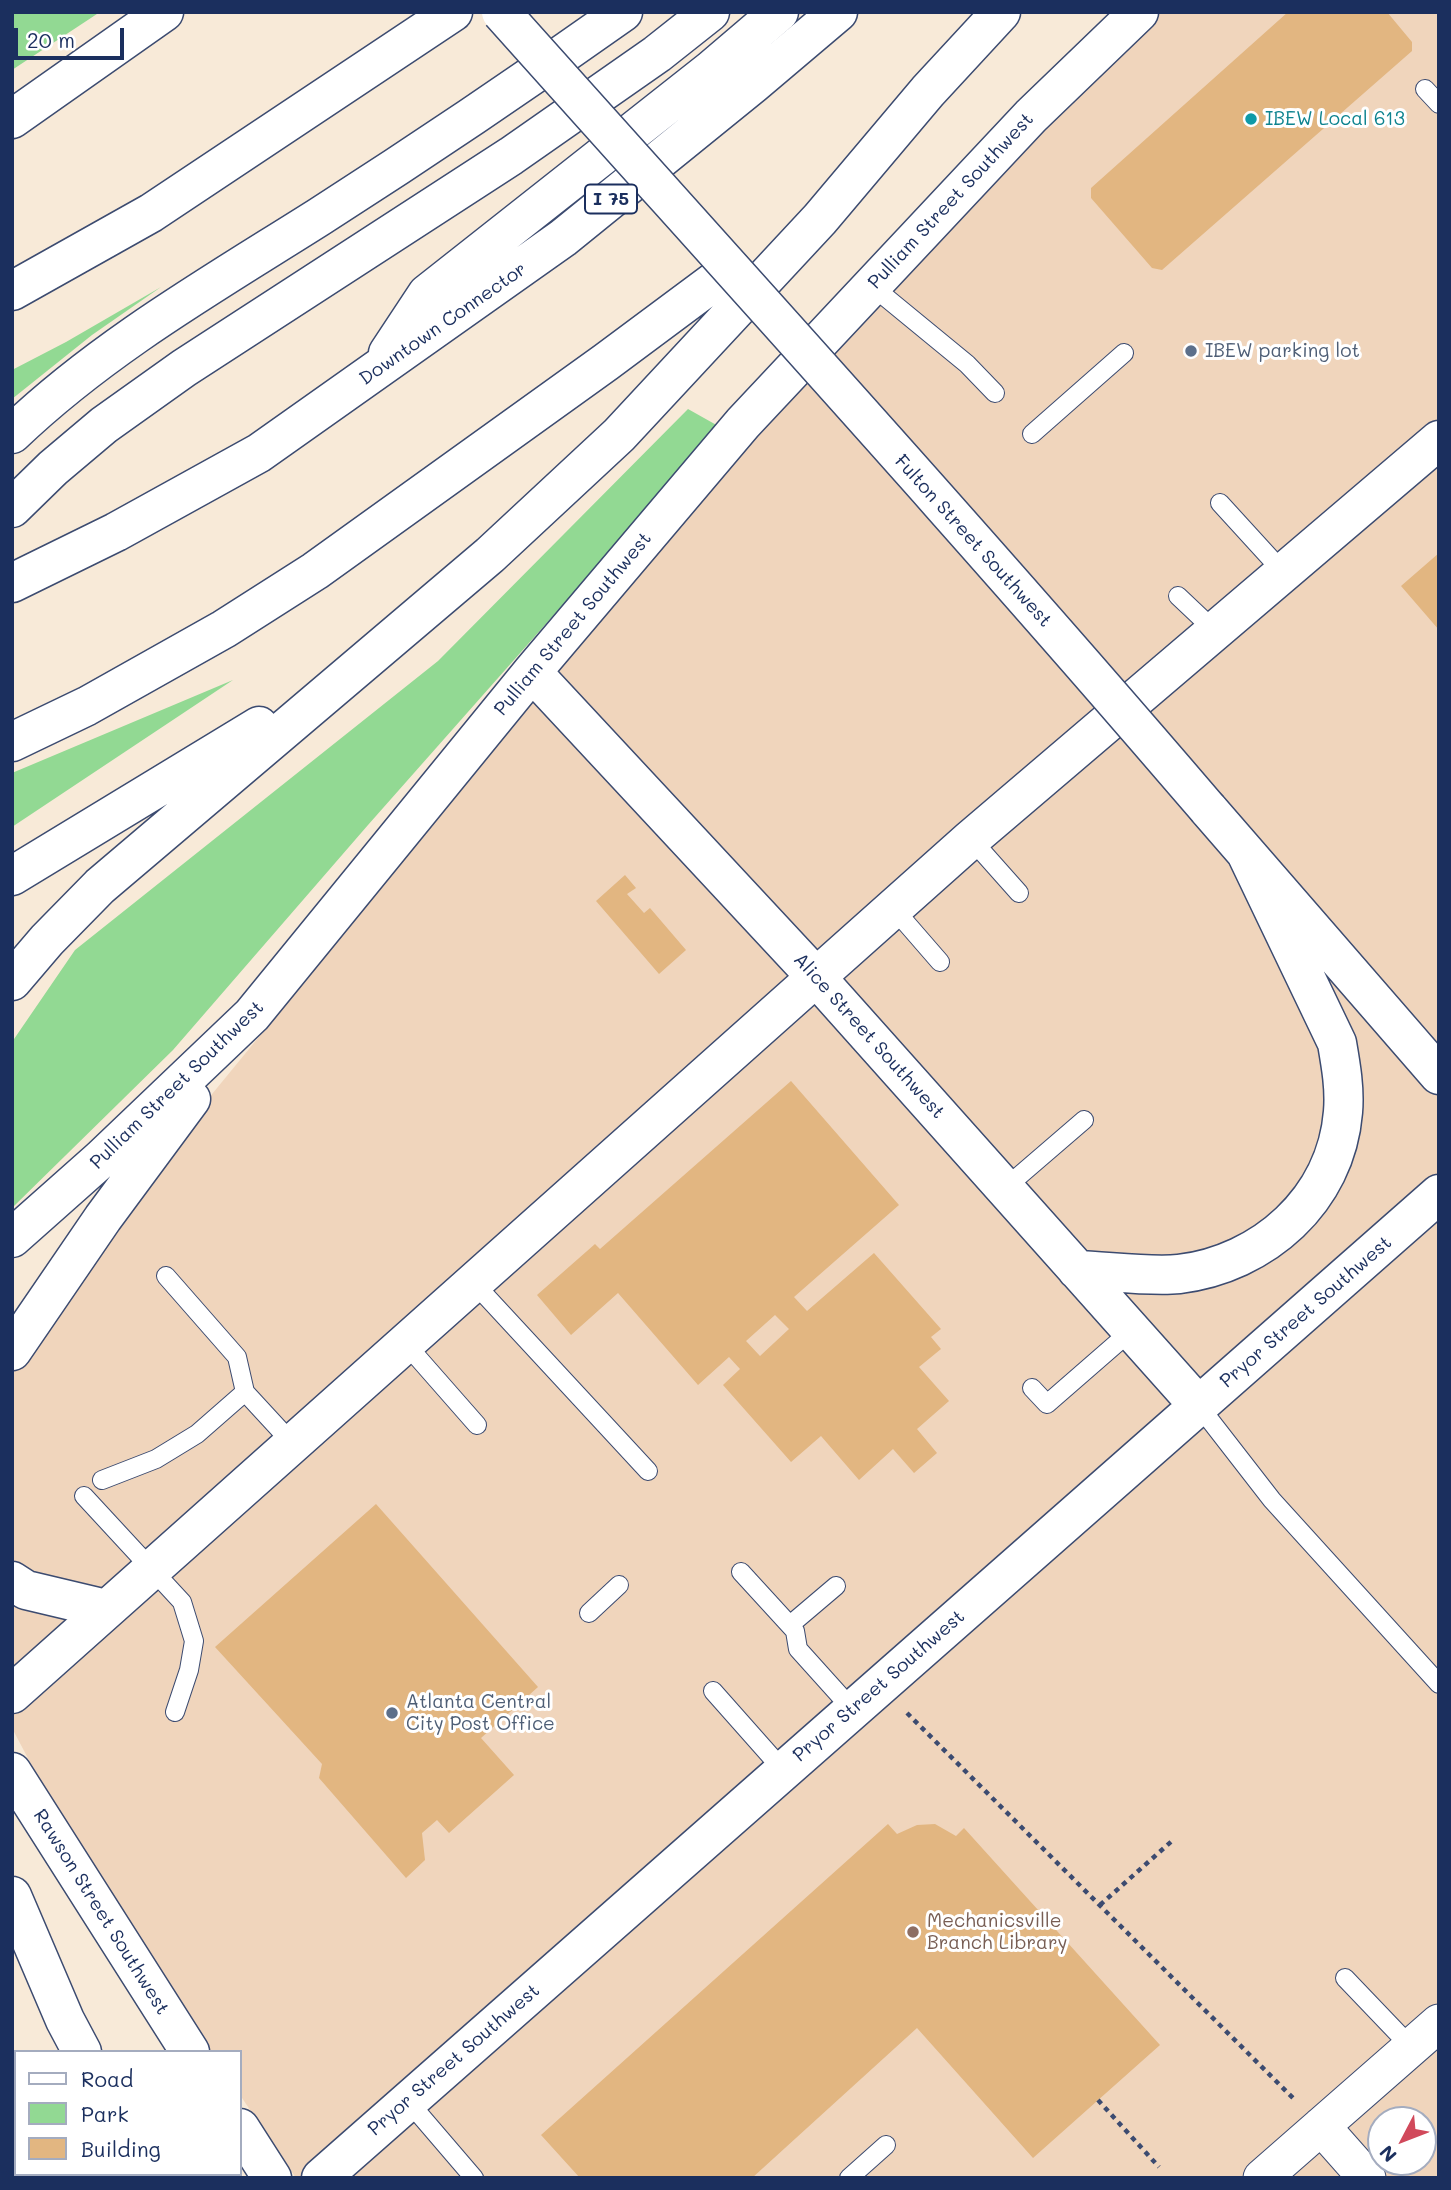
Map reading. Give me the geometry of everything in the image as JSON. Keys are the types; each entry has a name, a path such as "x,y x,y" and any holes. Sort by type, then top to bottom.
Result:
{"main road":[{"path":"12,291 151,213 453,12"},
{"name":"Fulton Street Southwest","path":"501,12 1114,700 1439,1074"},
{"path":"12,434 97,362 159,318 477,115 623,12"},
{"path":"12,508 53,468 104,425 184,368 511,156 657,54 710,12"},
{"path":"375,372 427,294 712,70 779,12"},
{"name":"Downtown Connector","path":"12,583 116,533 259,453 563,238 838,12"},
{"path":"12,981 47,940 100,886 407,628 619,435 820,219 928,91 1001,12"},
{"name":"Pulliam Street Southwest","path":"12,1238 101,1159 252,1015 532,672 743,423 1031,116 1139,12"},
{"path":"12,119 157,18"},
{"path":"12,742 133,681 224,629 315,571 731,269"},
{"path":"12,1694 971,839 1439,440"},
{"path":"12,876 302,701 407,628"},
{"name":"Alice Street Southwest","path":"532,672 816,977 1199,1406"},
{"path":"1077,1270 1176,1274 1215,1268 1256,1250 1295,1220 1321,1185 1331,1162 1343,1113 1337,1043 1246,853"},
{"path":"12,1351 103,1218 252,1015"},
{"name":"Pryor Street Southwest","path":"321,2178 1439,1194"},
{"path":"12,1581 26,1590 106,1609"},
{"name":"Rawson Street Southwest","path":"12,1772 189,2050"},
{"path":"12,1896 65,2020 81,2050"},
{"path":"242,2131 272,2178"}],"street":[{"path":"1262,2178 1439,2023"},
{"path":"1321,2126 1367,2178"}],"lane":[{"path":"1425,89 1439,104"},
{"path":"872,286 967,363 995,393"},
{"path":"1032,434 1124,353"},
{"path":"1220,503 1283,572"},
{"path":"1178,596 1215,631"},
{"path":"971,839 1019,894"},
{"path":"894,909 940,962"},
{"path":"1005,1188 1084,1120"},
{"path":"166,1276 237,1357 245,1392 292,1443"},
{"path":"473,1282 648,1471"},
{"path":"1032,1388 1047,1404 1132,1330"},
{"path":"405,1343 477,1425"},
{"path":"102,1480 156,1459 197,1434 245,1392"},
{"path":"1199,1406 1272,1500 1439,1684"},
{"path":"84,1496 182,1602 194,1641 189,1670 176,1713"},
{"path":"741,1572 795,1631 798,1649 866,1697"},
{"path":"589,1613 619,1585"},
{"path":"790,1625 836,1586"},
{"path":"713,1691 783,1770"},
{"path":"1345,1978 1411,2047"},
{"path":"408,2101 474,2178"},
{"path":"849,2178 886,2145"}],"path":[{"path":"866,1697 1100,1905 1321,2126"},
{"path":"1100,1905 1173,1840"},
{"path":"1098,2100 1159,2167"}],"shaded area":[{"path":"1158,12 1439,12 1439,2178 296,2178 242,2098 242,2050 209,2050 90,1876 12,1728 12,1367 144,1177 737,454 1047,117"}],"green space":[{"path":"12,12 100,12 12,70"},
{"path":"161,287 92,335 12,399 12,370"},
{"path":"688,409 720,427 173,1050 12,1208 12,1042 75,950 438,661"},
{"path":"233,680 12,827 12,773"}],"building":[{"name":"IBEW Local 613","path":"1288,12 1387,12 1412,42 1412,51 1162,270 1152,268 1091,198 1091,188"},
{"path":"1439,553 1439,630 1401,586"},
{"path":"625,875 636,888 627,894 644,913 650,908 686,950 659,974 596,901"},
{"path":"791,1081 899,1205 794,1297 807,1311 874,1253 941,1329 931,1337 941,1349 919,1367 949,1401 917,1429 937,1453 914,1473 893,1449 859,1480 821,1436 791,1462 723,1385 740,1369 729,1357 698,1385 618,1293 571,1335 537,1295 595,1244 600,1249","holes":["775,1315 789,1329 760,1356 746,1341"]},
{"name":"Atlanta Central City Post Office","path":"376,1504 538,1687 481,1738 514,1775 449,1833 437,1820 422,1833 425,1860 406,1878 319,1778 322,1764 215,1647"},
{"name":"Mechanicsville Branch Library","path":"888,1824 897,1834 917,1825 935,1824 956,1836 964,1828 1160,2045 1033,2158 917,2028 752,2178 580,2178 541,2135"}],"place":[{"name":"IBEW Local 613","path":"1251,119"},
{"name":"IBEW parking lot","path":"1191,351"},
{"name":"Atlanta Central City Post Office","path":"392,1713"},
{"name":"Mechanicsville Branch Library","path":"913,1932"}]}
